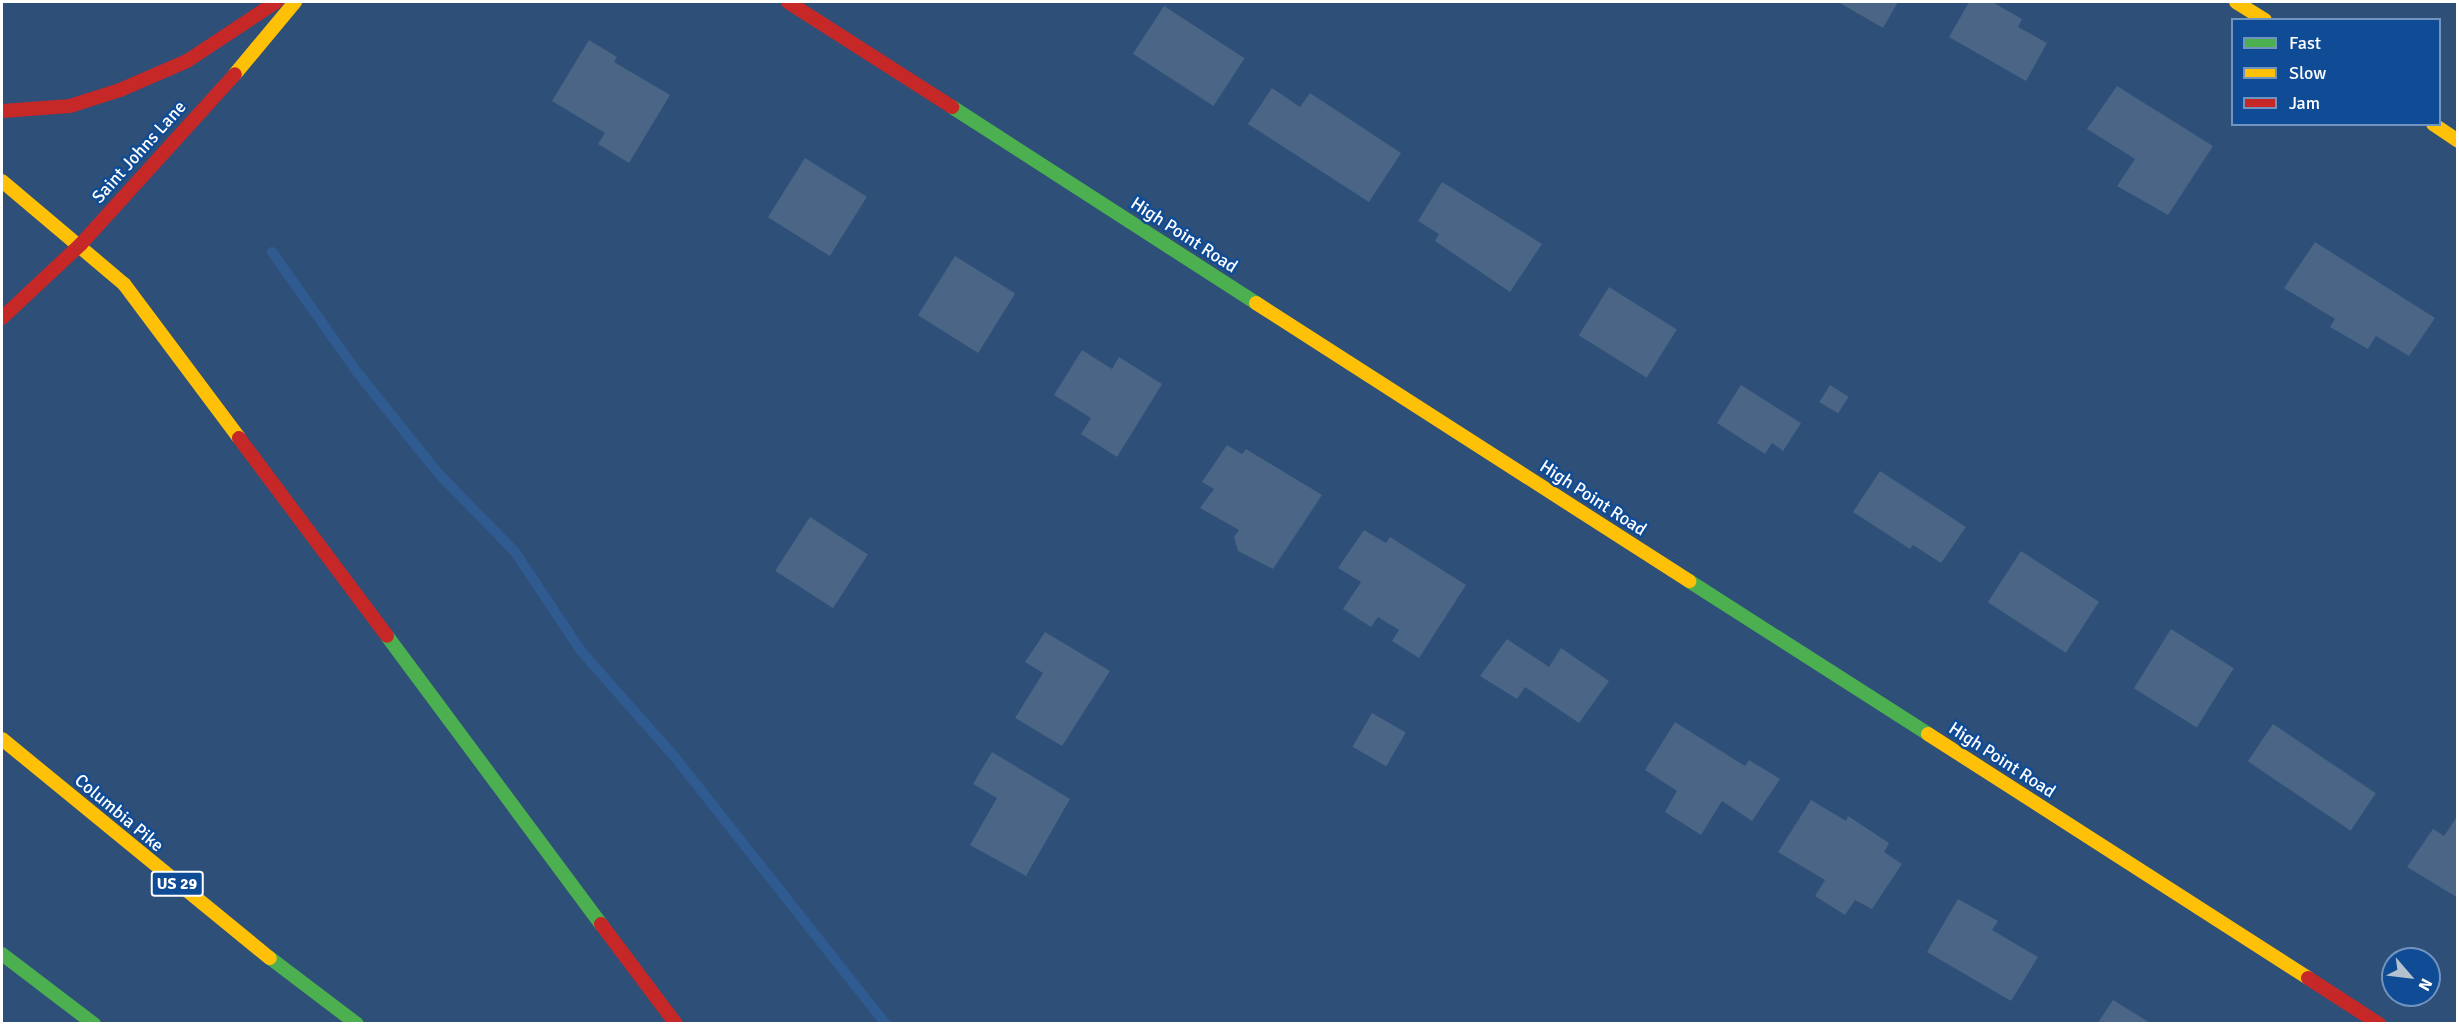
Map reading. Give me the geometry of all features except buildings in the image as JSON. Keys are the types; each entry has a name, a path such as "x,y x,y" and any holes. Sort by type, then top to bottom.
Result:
{"main road":[{"path":"2,111 70,106 120,90 187,61 276,2"},
{"name":"Saint Johns Lane","path":"2,318 81,244 230,80 295,2"},
{"name":"High Point Road","path":"788,2 2379,1023"},
{"path":"2236,2 2262,18"},
{"path":"2436,126 2457,141"},
{"path":"2,181 81,244 124,284 178,353 676,1023"},
{"name":"Columbia Pike","path":"2,739 208,910 357,1023"},
{"path":"2,954 94,1023"}],"waterway":[{"path":"272,252 357,372 438,473 515,552 581,651 674,756 886,1024"}],"traffic: fast":[{"path":"952,107 1256,303"},
{"path":"1689,581 1928,734"},
{"path":"387,636 601,924"},
{"path":"2,954 94,1024"},
{"path":"270,958 357,1024"}],"traffic: slow":[{"path":"235,74 295,2"},
{"path":"2236,2 2262,18"},
{"path":"2436,126 2458,141"},
{"path":"2,181 124,284 239,438"},
{"path":"1256,303 1689,581"},
{"path":"1928,734 2308,978"},
{"path":"2,739 270,958"}],"traffic: jam":[{"path":"2,111 70,106 120,90 187,61 276,2"},
{"path":"788,2 952,107"},
{"path":"2,318 81,244 235,74"},
{"path":"239,438 387,636"},
{"path":"601,924 676,1024"},
{"path":"2308,978 2379,1024"}]}
